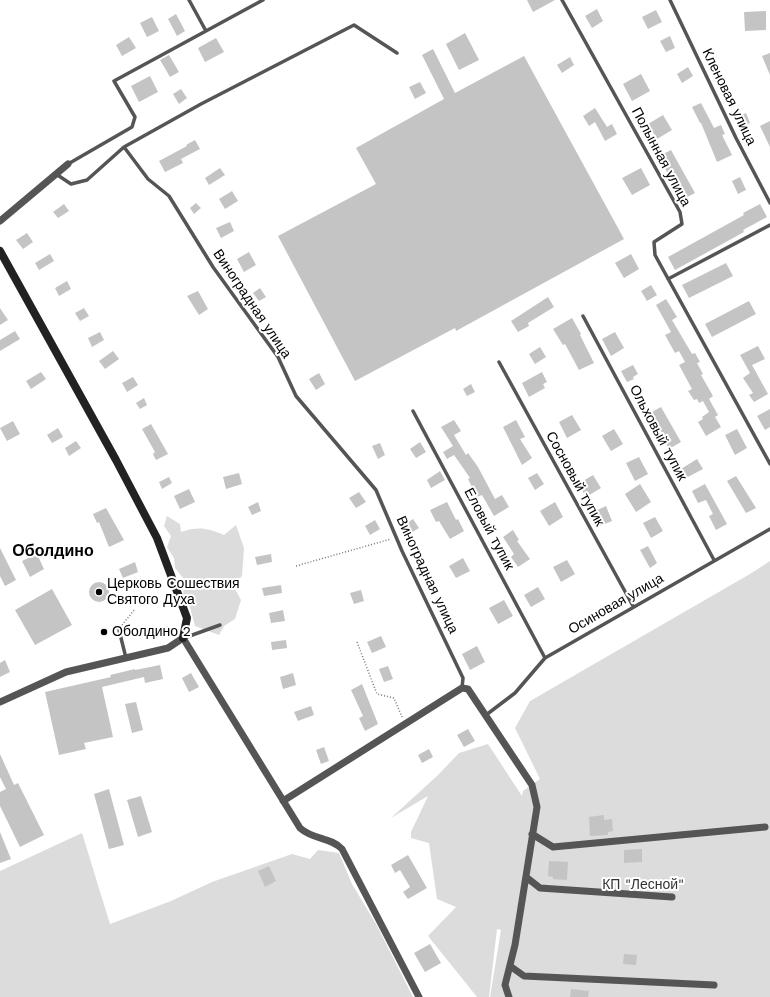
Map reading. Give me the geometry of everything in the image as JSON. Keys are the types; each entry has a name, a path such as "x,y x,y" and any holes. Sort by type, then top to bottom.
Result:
{"street":[{"path":"0,221 68,164"},
{"path":"0,251 116,460 157,538 187,618 183,638 300,828 306,834 332,842 342,849 419,997"},
{"path":"0,702 66,672 168,648 183,638"},
{"path":"284,801 462,688 468,689 532,785 537,806 526,877 510,966 505,985 509,997"},
{"path":"532,834 553,847 765,827"},
{"path":"526,877 540,888 672,897"},
{"path":"510,966 524,976 714,985"}],"lane":[{"path":"188,0 206,31"},
{"path":"68,164 132,127 135,117 114,81 263,0"},
{"name":"Полынная улица","path":"562,0 680,212 682,224 654,242 655,254 770,464"},
{"name":"Кленовая улица","path":"670,0 736,138 770,203"},
{"path":"56,174 71,184 87,180 124,147 201,104 354,25 397,53"},
{"name":"Виноградная улица","path":"124,147 148,179 169,196 213,267 278,356 296,396 376,490 402,551 463,678 462,688"},
{"path":"668,279 770,225"},
{"name":"Ольховый тупик","path":"583,316 714,560"},
{"name":"Сосновый тупик","path":"499,362 632,606"},
{"name":"Еловый тупик","path":"413,411 545,658"},
{"name":"Осиновая улица","path":"486,715 515,693 545,658 632,606 770,529"},
{"path":"183,638 220,625"},
{"path":"119,630 126,658"}],"path":[{"path":"296,566 397,537"},
{"path":"119,630 136,609"},
{"path":"358,642 377,694 394,698 405,724"}],"green space":[{"path":"167,516 180,524 181,532 198,528 224,535 236,525 244,548 242,576 233,585 241,600 235,619 224,626 219,635 195,626 190,607 183,599 184,579 175,568 174,558 167,547 171,536 164,526"},
{"name":"КП \"Лесной\"","path":"770,561 770,997 490,997 501,930 497,929 489,997 477,997 428,936 456,907 437,899 429,843 411,838 411,832 428,796 391,818 438,775 459,753 488,744 522,796 523,791 540,779 515,728 530,701"},
{"path":"82,833 110,924 171,901 212,882 292,854 310,859 318,850 339,853 352,884 376,924 413,997 0,997 0,871"}],"building":[{"path":"527,0 555,0 533,12"},
{"path":"597,9 603,21 592,28 585,16"},
{"path":"656,10 662,22 648,29 642,17"},
{"path":"766,11 766,30 745,31 744,12"},
{"path":"176,14 185,31 177,36 168,19"},
{"path":"152,17 159,31 147,37 140,23"},
{"path":"465,33 479,60 459,70 446,44"},
{"path":"670,36 675,48 666,52 660,41"},
{"path":"129,37 136,48 122,56 116,45"},
{"path":"216,38 224,52 205,62 198,48"},
{"path":"433,49 455,93 524,56 624,239 456,331 455,328 355,381 278,236 376,184 356,148 444,99 422,55"},
{"path":"770,53 770,75 762,56"},
{"path":"169,55 179,72 170,77 160,60"},
{"path":"570,57 574,65 562,73 557,65"},
{"path":"688,67 693,76 682,83 677,74"},
{"path":"641,74 650,91 632,101 623,84"},
{"path":"150,76 158,92 139,102 131,86"},
{"path":"420,82 426,93 415,99 409,87"},
{"path":"181,89 187,98 179,104 173,94"},
{"path":"701,103 714,128 721,125 725,134 722,135 732,155 717,162 701,123 692,107"},
{"path":"595,108 607,127 612,124 617,134 605,141 595,122 589,126 583,116"},
{"path":"746,113 750,123 743,126 739,117"},
{"path":"663,115 672,130 657,139 648,124"},
{"path":"770,121 770,147 760,126"},
{"path":"195,140 200,149 181,159 183,163 165,172 159,161"},
{"path":"671,150 695,193 681,200 659,156"},
{"path":"220,168 225,175 209,185 205,178"},
{"path":"641,168 650,185 632,195 622,178"},
{"path":"740,177 746,190 738,194 732,181"},
{"path":"232,191 238,201 225,209 219,199"},
{"path":"196,203 201,208 194,214 190,208"},
{"path":"64,204 69,211 58,218 53,212"},
{"path":"760,204 767,217 743,230 744,232 675,270 668,257 744,215 743,213"},
{"path":"230,222 234,231 221,238 216,228"},
{"path":"27,233 33,242 23,249 16,240"},
{"path":"249,252 256,265 244,272 237,259"},
{"path":"50,254 54,261 39,270 35,263"},
{"path":"631,254 639,269 624,278 615,263"},
{"path":"726,263 733,276 689,298 682,285"},
{"path":"67,281 71,289 59,296 55,288"},
{"path":"651,285 657,295 647,301 641,291"},
{"path":"260,288 266,297 259,301 253,293"},
{"path":"198,291 208,309 199,315 187,296"},
{"path":"548,297 554,307 528,323 529,326 518,332 511,321"},
{"path":"666,299 677,317 672,320 692,354 695,353 700,362 697,363 703,374 701,375 713,396 709,399 718,415 715,417 721,427 706,436 698,422 709,412 703,401 699,403 697,399 694,400 688,391 692,389 679,365 685,362 679,351 675,353 665,335 671,332 656,305"},
{"path":"749,301 756,314 712,337 705,324"},
{"path":"0,308 8,320 0,325"},
{"path":"84,308 89,316 80,321 75,313"},
{"path":"572,318 594,363 579,370 565,344 563,345 553,329"},
{"path":"15,331 20,339 0,351 0,340"},
{"path":"100,332 104,340 92,347 88,338"},
{"path":"615,332 624,348 611,356 602,339"},
{"path":"758,346 765,359 752,365 768,394 754,402 749,395 753,393 743,378 750,373 740,355"},
{"path":"540,347 546,357 535,364 529,354"},
{"path":"113,351 119,359 105,369 99,361"},
{"path":"633,365 638,374 633,377 634,379 627,382 621,371"},
{"path":"41,372 46,379 31,389 26,381"},
{"path":"542,372 547,382 543,384 545,388 529,397 522,383"},
{"path":"319,373 325,384 316,390 309,379"},
{"path":"133,377 138,385 127,392 122,383"},
{"path":"471,384 475,392 467,396 463,389"},
{"path":"144,398 147,405 140,409 136,403"},
{"path":"661,407 681,442 669,449 662,437 664,436 650,413"},
{"path":"770,409 770,427 765,430 757,416"},
{"path":"572,415 581,430 567,438 559,422"},
{"path":"454,420 461,431 454,435 466,455 468,453 478,467 495,499 502,495 509,507 494,516 482,495 477,497 468,479 470,478 454,455 447,459 443,452 453,446 441,427"},
{"path":"516,420 525,437 520,439 532,458 522,465 503,427"},
{"path":"13,421 20,434 7,441 0,428"},
{"path":"151,424 168,454 156,460 153,454 155,452 142,429"},
{"path":"58,428 63,437 52,443 47,435"},
{"path":"614,429 623,444 611,451 602,436"},
{"path":"737,429 747,448 735,455 725,435"},
{"path":"76,441 81,448 69,456 65,448"},
{"path":"420,442 426,452 416,458 410,449"},
{"path":"380,443 385,455 378,459 372,446"},
{"path":"639,457 648,474 635,481 626,463"},
{"path":"697,459 703,469 686,478 681,469"},
{"path":"440,471 445,480 431,488 427,480"},
{"path":"239,473 242,484 226,489 223,477"},
{"path":"537,473 544,484 535,490 528,478"},
{"path":"593,475 601,488 586,497 578,484"},
{"path":"736,476 756,508 746,513 727,481"},
{"path":"169,477 172,483 162,489 159,482"},
{"path":"640,484 651,502 636,512 625,494"},
{"path":"705,484 727,524 716,530 709,516 713,514 706,500 698,503 692,491"},
{"path":"189,489 195,502 180,509 174,496"},
{"path":"359,492 366,502 356,508 349,498"},
{"path":"258,502 261,511 252,515 248,507"},
{"path":"447,502 456,520 458,519 464,531 450,539 439,521 436,522 430,510"},
{"path":"555,502 563,517 549,526 540,511"},
{"path":"606,506 612,521 600,526 593,512"},
{"path":"106,508 124,540 109,547 99,522 97,523 93,514"},
{"path":"655,517 663,531 651,538 643,523"},
{"path":"413,519 419,528 406,536 401,527"},
{"path":"375,520 380,529 370,535 365,526"},
{"path":"513,530 519,540 517,541 530,559 518,567 511,557 514,554 503,537"},
{"path":"648,546 657,563 650,568 640,550"},
{"path":"0,548 16,580 5,586 0,576"},
{"path":"37,554 44,569 30,577 22,561"},
{"path":"271,554 272,562 257,565 255,557"},
{"path":"463,558 470,571 456,578 449,566"},
{"path":"567,560 575,574 561,582 553,567"},
{"path":"135,562 138,572 123,578 119,569"},
{"name":"Церковь Сошествия Святого Духа","path":"95,582 103,582 109,588 109,596 103,602 95,602 89,596 89,588"},
{"path":"281,585 282,593 264,596 262,588"},
{"path":"538,587 545,599 531,607 524,595"},
{"path":"52,589 72,625 35,645 15,610"},
{"path":"361,590 364,601 354,604 350,593"},
{"path":"504,600 513,616 498,624 489,608"},
{"path":"283,610 285,621 271,623 269,613"},
{"path":"381,636 386,647 372,653 367,642"},
{"path":"286,640 287,648 272,650 271,642"},
{"path":"477,646 485,662 470,670 462,654"},
{"path":"5,660 10,672 0,677 0,663"},
{"path":"160,665 163,679 145,683 144,677 102,687 113,737 84,743 86,749 59,755 45,692 111,677 110,675 135,669"},
{"path":"388,666 393,679 384,682 379,669"},
{"path":"191,673 199,687 189,692 182,678"},
{"path":"293,673 296,685 283,689 280,677"},
{"path":"362,684 378,724 365,731 359,718 363,716 351,690"},
{"path":"136,702 143,730 132,733 125,704"},
{"path":"311,706 314,715 298,721 294,712"},
{"path":"468,729 475,741 464,747 457,735"},
{"path":"324,747 329,761 321,764 316,750"},
{"path":"429,749 433,757 422,763 418,755"},
{"path":"0,754 14,785 18,783 44,835 20,847 0,806 0,792 6,789 0,777"},
{"path":"109,789 124,845 109,849 94,794"},
{"path":"141,796 152,832 138,837 127,800"},
{"path":"604,815 604,820 612,819 613,831 608,832 608,835 590,836 589,817"},
{"path":"0,832 11,859 0,863"},
{"path":"642,849 642,862 624,863 624,850"},
{"path":"408,855 427,888 408,899 403,892 410,887 400,870 395,873 391,865"},
{"path":"549,861 568,862 567,880 553,879 553,877 548,876"},
{"path":"269,866 276,881 265,887 258,871"},
{"path":"430,944 441,963 425,972 414,953"},
{"path":"624,954 637,955 636,965 623,964"},
{"path":"571,989 589,991 588,997 570,997"}],"place":[{"name":"Церковь Сошествия Святого Духа","path":"99,592"},
{"name":"Оболдино 2","path":"104,632"}],"district":[{"name":"Оболдино","path":"53,551"}]}
